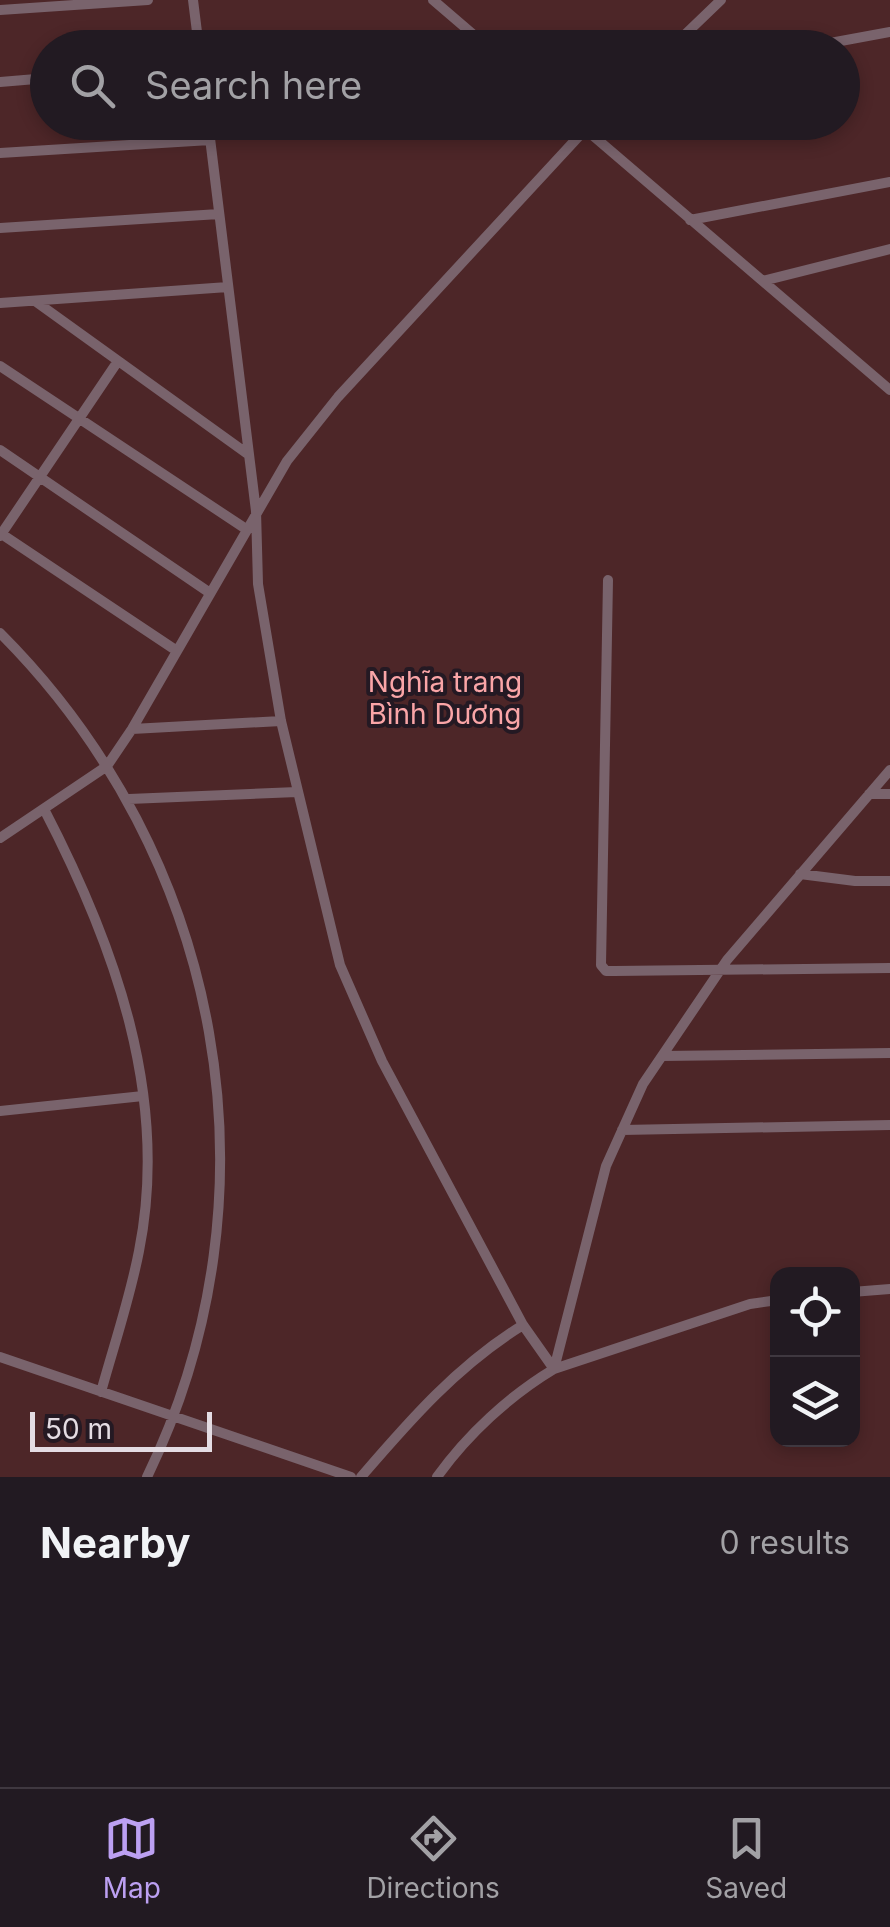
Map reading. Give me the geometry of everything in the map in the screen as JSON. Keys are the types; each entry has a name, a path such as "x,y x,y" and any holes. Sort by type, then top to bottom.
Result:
{"lane":[{"path":"0,10 148,0"},
{"path":"193,0 197,30"},
{"path":"433,0 468,30"},
{"path":"690,30 721,0"},
{"path":"860,38 890,32"},
{"path":"0,82 30,80"},
{"path":"0,153 210,140 256,512 258,584 280,721 340,965 382,1061 523,1325 554,1369"},
{"path":"0,838 107,766 287,462 338,397 571,140"},
{"path":"602,140 890,390"},
{"path":"690,220 890,182"},
{"path":"0,228 220,214"},
{"path":"762,281 890,249"},
{"path":"0,303 228,287"},
{"path":"34,301 249,454"},
{"path":"118,360 0,535 177,651"},
{"path":"0,366 246,529"},
{"path":"0,450 210,594"},
{"path":"608,580 601,965 614,971 890,968"},
{"path":"0,634 72,715 128,799 174,900 191,951 210,1038 220,1162 212,1269 202,1321 173,1416 147,1477"},
{"path":"132,729 280,721"},
{"path":"554,1369 606,1166 642,1084 719,971 890,770"},
{"path":"128,799 298,792"},
{"path":"869,794 890,794"},
{"path":"44,808 106,942 130,1026 148,1146 139,1250 101,1392"},
{"path":"800,874 856,881 890,880"},
{"path":"662,1056 890,1053"},
{"path":"0,1111 143,1096"},
{"path":"622,1130 890,1125"},
{"path":"860,1291 890,1289"},
{"path":"436,1477 473,1434 554,1369 750,1304 770,1301"},
{"path":"362,1477 453,1376 523,1325"},
{"path":"0,1357 352,1477"}],"green space":[{"name":"Nghĩa trang Bình Dương","path":"0,0 890,0 890,1477 0,1477"}]}
